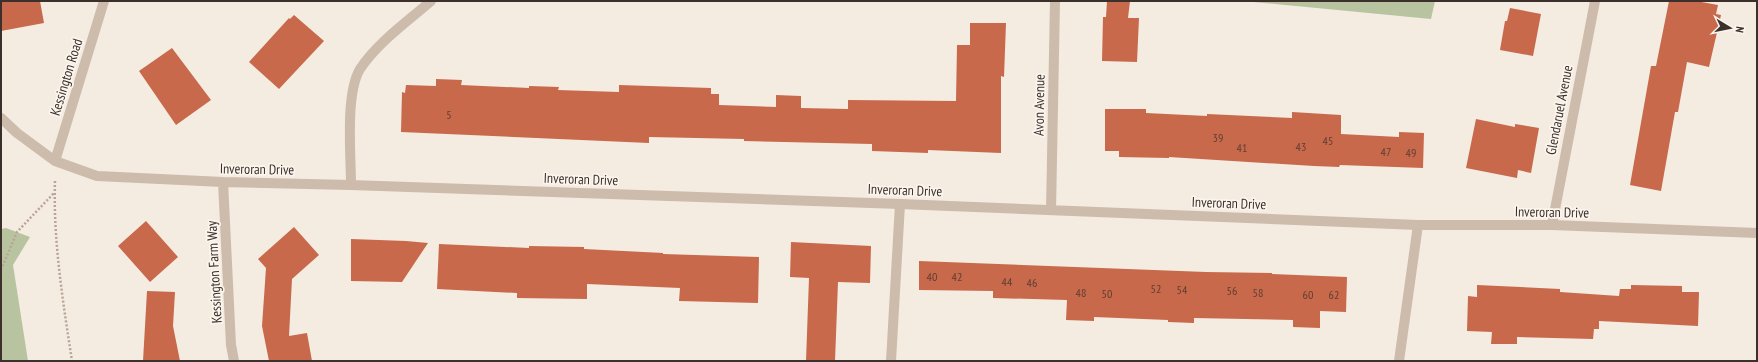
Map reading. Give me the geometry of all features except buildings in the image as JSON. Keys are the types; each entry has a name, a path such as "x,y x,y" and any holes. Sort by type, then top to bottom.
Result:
{"street":[{"name":"Kessington Road","path":"55,161 104,1"},
{"path":"351,185 352,90 360,70 374,52 431,1"},
{"name":"Avon Avenue","path":"1052,210 1055,1"},
{"name":"Glendaruel Avenue","path":"1552,225 1595,1"},
{"name":"Inveroran Drive","path":"1,118 17,133 55,161 97,176 223,182 900,204 1418,225 1552,225 1757,233"},
{"name":"Kessington Farm Way","path":"223,182 231,345 234,361"},
{"path":"891,361 900,204"},
{"path":"1399,361 1418,225"}],"path":[{"path":"55,161 54,193 60,267 72,361"},
{"path":"1,270 17,232 54,193"}],"green space":[{"path":"1243,1 1435,1 1431,19"},
{"path":"6,228 30,237 13,265 28,361 1,361 1,229"}]}
